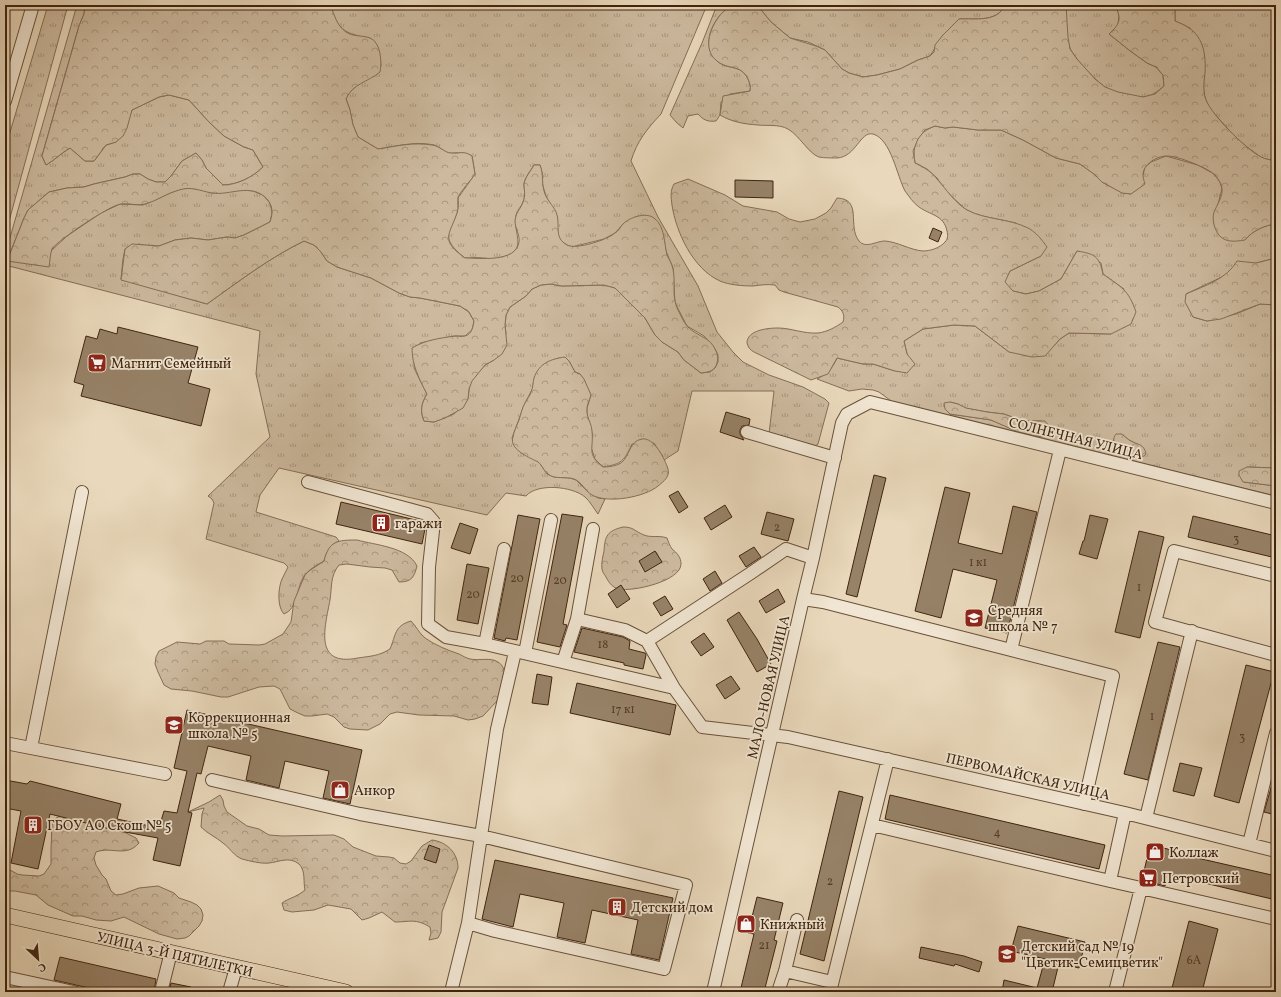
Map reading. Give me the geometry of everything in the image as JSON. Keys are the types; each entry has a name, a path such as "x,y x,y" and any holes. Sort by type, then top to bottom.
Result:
{"main road":[{"name":"УЛИЦА 3-Й ПЯТИЛЕТКИ","path":"5,915 346,992"}],"street":[{"path":"5,101 10,66 32,5"},
{"name":"СОЛНЕЧНАЯ УЛИЦА","path":"870,402 1276,503"},
{"name":"МАЛО-НОВАЯ УЛИЦА","path":"713,992 844,420 853,410 870,402"},
{"path":"747,432 835,458"},
{"path":"1011,650 1060,450"},
{"path":"308,482 427,514 434,522 429,567 428,624 446,637 485,644 674,688"},
{"path":"31,748 82,492"},
{"path":"451,992 468,923 497,729 520,653 551,520"},
{"path":"563,662 577,619 593,529"},
{"path":"485,644 504,549"},
{"path":"577,619 625,630 647,641 786,549 813,558"},
{"path":"1276,576 1174,551 1155,622 1192,631 1276,656"},
{"path":"803,599 830,604 1113,676 1084,804"},
{"path":"1146,818 1192,631"},
{"name":"ПЕРВОМАЙСКАЯ УЛИЦА","path":"647,641 674,688 702,727 788,737 1125,813 1276,851"},
{"path":"1248,844 1276,733"},
{"path":"5,743 164,774"},
{"path":"785,971 832,987 888,759"},
{"path":"212,780 360,814 481,836 686,885 664,969 495,931 468,923"},
{"path":"1110,880 1125,813"},
{"path":"872,825 1276,919"},
{"path":"1116,992 1141,888"},
{"path":"778,992 785,971 797,920"},
{"path":"161,992 171,952"},
{"path":"229,992 236,968"},
{"path":"5,977 74,992"}],"green space":[{"path":"48,5 68,5 5,236 5,149"},
{"path":"77,5 85,5 84,14 79,26 42,156 46,165 70,148 85,161 94,161 106,145 116,142 132,110 159,97 169,95 189,100 224,136 244,147 253,150 263,167 244,180 234,184 223,185 206,168 196,153 182,161 165,182 156,182 140,174 133,174 84,187 67,188 49,192 28,210 7,261 52,250 67,236 101,213 120,204 143,205 179,189 190,188 211,193 243,190 253,191 263,195 270,203 272,213 270,222 235,238 227,237 208,240 191,238 175,240 159,246 139,244 125,249 121,279 207,304 266,263 304,241 314,245 327,261 337,267 371,278 399,293 410,297 460,306 469,312 474,321 472,330 465,336 455,336 420,343 414,368 427,394 423,401 422,408 424,421 434,422 454,414 468,399 471,381 485,365 494,360 506,334 506,315 510,307 526,296 532,289 541,285 605,285 615,288 645,318 655,335 662,342 678,352 684,360 701,373 710,372 715,368 718,362 718,355 704,336 687,326 675,303 673,268 666,251 662,233 653,218 648,216 636,217 624,223 615,233 604,239 572,247 567,245 561,241 558,236 557,217 546,196 542,183 543,176 540,165 534,165 524,184 524,199 516,215 515,222 518,241 517,247 514,251 508,255 494,259 465,258 455,249 448,235 456,216 458,198 475,174 472,156 462,153 448,153 434,145 427,144 406,144 378,149 358,137 346,99 349,92 381,66 380,58 377,48 370,38 354,35 340,27 334,17 330,5 707,5 661,114 643,136 636,147 631,161 658,217 698,286 717,332 733,352 743,362 769,375 803,387 825,399 829,403 818,444 815,446 769,434 774,391 692,391 678,451 664,460 654,443 632,444 622,461 614,465 603,467 595,459 591,447 592,434 587,408 591,395 580,374 575,372 569,361 559,358 546,363 525,403 512,438 514,445 539,462 547,474 554,477 576,480 586,490 598,498 605,499 598,514 585,497 572,490 564,488 538,489 526,496 506,493 487,515 279,468 260,495 256,512 336,537 339,541 329,549 324,561 304,576 292,608 284,614 280,607 279,592 282,579 288,567 284,563 206,539 214,503 208,496 270,437 256,374 260,331 5,265 5,255"},
{"path":"85,5 330,5 338,23 346,32 352,35 370,38 374,40 379,48 381,63 380,72 352,90 346,99 358,137 378,149 425,144 435,146 449,153 464,153 472,156 475,174 458,197 458,211 449,233 449,242 457,252 465,258 496,258 511,253 516,249 519,239 515,221 516,215 525,195 524,184 534,165 540,165 545,194 555,209 557,215 560,239 567,245 577,246 591,244 605,239 616,232 626,221 634,217 647,215 658,221 664,235 667,255 673,269 676,305 687,326 707,339 717,352 718,360 715,368 711,371 701,373 684,360 678,352 662,342 655,335 645,318 615,288 604,285 541,285 532,289 526,296 510,307 506,315 505,325 507,345 502,354 485,365 472,381 468,399 463,408 434,422 424,421 422,408 423,401 427,394 415,366 412,348 433,340 469,334 472,330 474,321 469,312 460,306 410,297 399,293 371,278 337,267 327,261 314,245 304,241 266,263 207,304 121,280 125,249 132,244 159,246 175,240 191,238 208,240 227,237 235,238 270,222 272,213 270,204 261,194 254,191 247,190 212,193 184,189 175,191 145,204 121,204 96,216 56,245 51,251 49,267 7,261 28,210 49,192 67,188 84,187 133,174 140,174 156,182 165,182 182,161 196,153 206,168 223,185 234,184 244,180 263,167 253,150 244,147 224,136 189,100 169,95 159,97 132,110 123,136 116,142 106,145 94,161 85,161 70,148 46,165 42,156 79,26 84,14"},
{"path":"717,5 733,5 718,17 711,30 709,43 712,55 721,64 738,69 745,74 750,84 750,91 730,94 721,102 720,115 716,121 706,120 698,114 688,116 683,128 670,115"},
{"path":"733,5 757,5 771,22 790,38 825,50 842,69 849,73 863,77 900,69 930,56 934,52 935,45 959,19 991,17 997,15 1005,5 1066,5 1070,49 1077,59 1095,79 1105,87 1118,92 1143,97 1155,94 1164,86 1163,75 1156,67 1147,63 1109,34 1116,27 1119,21 1119,14 1115,5 1178,5 1175,10 1175,21 1194,32 1203,48 1205,67 1204,91 1208,104 1213,112 1229,130 1254,153 1266,159 1276,161 1276,224 1259,229 1245,240 1231,241 1219,236 1215,228 1213,216 1222,195 1222,187 1220,182 1215,175 1206,169 1178,158 1163,156 1151,161 1145,167 1143,176 1145,184 1131,194 1122,193 1102,182 1080,164 1056,158 1001,130 978,130 953,127 945,128 935,126 925,130 918,139 913,151 915,163 932,174 954,200 962,207 982,216 1013,222 1028,228 1041,239 1047,247 1041,256 1010,271 1005,282 1013,291 1026,294 1039,291 1061,279 1077,251 1088,253 1098,260 1103,274 1120,286 1130,298 1136,312 1131,324 1111,334 1069,333 1060,339 1045,356 1032,357 1009,352 975,326 954,325 923,329 904,341 907,354 915,364 907,373 873,364 863,364 837,358 828,374 811,380 753,351 747,344 748,339 750,335 759,331 778,328 813,333 825,332 843,322 844,315 842,312 838,307 779,290 775,285 736,285 720,281 710,275 694,259 687,249 677,227 671,197 674,184 688,179 725,195 743,206 777,212 789,219 800,222 815,219 826,213 837,198 845,200 850,203 852,208 854,228 859,241 868,245 885,241 923,251 943,244 948,237 947,232 940,218 923,210 915,204 905,191 889,150 879,137 873,134 868,134 843,157 819,157 811,152 796,135 784,127 743,123 720,115 723,96 750,91 749,82 745,74 738,69 721,64 712,56 710,50 710,36 715,23 723,12"},
{"path":"757,5 1005,5 997,15 991,17 959,19 943,35 930,56 900,69 863,77 849,73 842,69 825,50 808,42 790,38 771,22"},
{"path":"1066,5 1115,5 1119,14 1118,25 1109,34 1147,63 1156,67 1163,75 1164,86 1152,95 1139,97 1108,89 1101,84 1080,63 1070,48 1068,43"},
{"path":"1178,5 1276,5 1276,161 1262,158 1239,141 1210,109 1205,98 1203,86 1204,75 1190,28 1175,21 1175,10"},
{"path":"935,126 978,130 1001,130 1056,158 1080,164 1102,182 1123,193 1131,194 1143,175 1145,167 1151,162 1166,156 1198,165 1214,174 1220,182 1222,189 1218,204 1245,240 1259,229 1276,224 1276,258 1233,269 1226,275 1186,294 1193,317 1207,321 1236,314 1260,304 1276,305 1276,468 1247,467 1244,482 1276,486 1276,496 894,403 879,392 873,390 862,389 849,391 817,379 829,370 837,358 863,364 873,364 895,371 907,354 904,341 923,329 954,325 975,326 1009,352 1053,347 1060,339 1069,333 1111,334 1124,289 1103,274 1101,263 1077,251 1061,279 1039,291 1026,294 1013,291 1004,282 1010,271 1041,256 1016,223 977,215 965,209 945,190 937,178 927,169 915,163 914,150 917,140 929,129","holes":["950,402 958,404 964,408 1004,414 1023,421 1042,421 1043,437 1018,431 991,420 950,414","1126,437 1133,442 1134,459 1121,452 1114,444 1113,440"]},
{"path":"1276,258 1276,305 1260,304 1221,319 1207,321 1193,317 1185,302 1186,294 1221,277 1233,267 1237,261 1256,263"},
{"path":"565,357 575,372 580,374 584,379 591,395 587,411 592,429 592,451 594,458 603,467 617,465 624,460 634,443 638,440 646,439 651,441 655,445 668,469 667,477 658,486 636,496 616,499 599,498 592,495 574,479 551,476 546,473 538,462 516,449 513,441 514,433 523,407 531,393 536,373 542,365 555,359"},
{"path":"950,402 966,408 1004,414 1023,421 1045,421 1049,426 1050,431 1047,435 1035,436 1018,432 991,420 950,414 945,409 944,403"},
{"path":"1116,434 1122,434 1129,440 1142,446 1146,454 1140,458 1134,459 1122,454 1114,444"},
{"path":"1247,467 1276,468 1276,486 1243,482 1239,475 1239,471"},
{"path":"623,527 632,528 647,536 667,538 672,549 680,559 681,564 679,570 673,576 665,580 645,587 635,589 619,589 613,586 608,581 602,570 605,541 610,532"},
{"path":"344,540 357,540 382,545 399,551 413,560 417,566 415,573 410,580 399,582 392,570 385,568 347,564 339,565 333,577 326,622 325,642 328,651 334,657 344,659 371,656 382,653 390,649 398,628 411,621 423,636 437,645 469,659 492,660 501,665 506,675 497,701 483,716 468,720 454,716 419,715 397,712 390,714 380,724 368,730 350,729 344,727 334,717 327,714 305,716 290,709 280,689 274,686 259,687 228,697 221,697 192,691 171,689 164,685 155,664 156,657 159,651 177,642 200,644 206,641 224,641 229,644 259,645 265,644 283,634 291,622 294,601 305,575 324,561 328,549 335,543"},
{"path":"220,795 227,812 247,826 259,829 269,835 334,835 344,839 353,847 376,856 394,858 400,863 406,864 411,861 422,846 432,840 447,846 454,853 458,868 442,912 441,932 438,938 429,940 431,933 430,927 425,924 412,921 395,922 382,912 362,920 351,909 328,905 314,910 292,912 284,910 282,903 305,890 303,870 299,864 292,860 266,863 242,859 201,827 204,808 188,812"},
{"path":"62,815 120,830 136,838 139,843 129,850 108,850 96,852 94,858 96,865 106,879 111,891 116,895 139,888 158,886 174,893 179,898 197,905 201,909 203,915 199,926 189,936 177,939 159,934 124,917 111,921 73,916 48,905 36,895 15,891 5,891 5,867 17,874 22,875 39,876 44,874 51,864 52,823 56,818"}],"building":[{"path":"735,180 773,181 773,198 735,197"},
{"path":"933,228 942,232 938,242 929,238"},
{"path":"118,327 198,347 188,383 210,389 201,426 81,396 84,385 74,382 86,336 97,339 100,329 117,334"},
{"path":"726,412 750,419 749,425 742,426 740,430 740,434 744,440 720,432"},
{"path":"874,475 886,478 857,597 846,594"},
{"path":"945,487 970,493 958,543 1002,554 1013,506 1037,512 1007,633 985,628 997,580 953,569 941,618 915,611"},
{"path":"678,491 688,507 679,513 669,496"},
{"name":"гаражи","path":"341,502 424,522 426,524 422,544 336,524"},
{"path":"725,505 732,517 711,530 704,518"},
{"path":"767,512 794,519 788,541 761,534"},
{"path":"562,514 583,517 563,624 567,625 560,647 537,642"},
{"path":"518,515 540,519 517,640 506,638 505,641 494,638"},
{"path":"1090,515 1108,519 1097,559 1079,554 1084,541"},
{"path":"1193,516 1276,536 1276,558 1188,537"},
{"path":"460,523 478,529 470,554 451,548"},
{"path":"1139,531 1164,537 1140,638 1115,632"},
{"path":"754,547 761,557 746,567 739,556"},
{"path":"655,551 662,562 645,572 639,561"},
{"path":"467,564 489,568 478,624 457,620"},
{"path":"715,571 722,583 710,591 703,579"},
{"path":"621,585 630,599 617,608 608,594"},
{"path":"778,589 785,602 766,613 759,601"},
{"path":"665,596 673,609 661,616 653,603"},
{"path":"739,612 771,664 757,672 727,620"},
{"path":"582,628 623,637 630,641 629,649 645,653 646,655 643,669 624,665 624,663 574,652"},
{"path":"704,633 714,647 701,656 691,642"},
{"path":"1158,642 1180,647 1148,780 1124,774"},
{"path":"1246,665 1274,672 1239,803 1214,796"},
{"path":"537,674 552,677 548,705 532,703"},
{"path":"731,676 740,689 725,699 716,685"},
{"path":"577,683 676,705 670,735 570,713"},
{"path":"187,710 362,750 350,804 323,798 329,771 285,761 279,788 246,780 251,756 208,746 201,774 197,773 188,812 192,813 180,866 153,860 158,838 114,830 50,814 38,869 11,863 21,811 5,808 5,780 27,784 30,781 121,804 117,819 159,828 164,811 177,813 187,771 174,768"},
{"path":"1180,763 1202,768 1194,796 1173,791"},
{"path":"1273,781 1276,781 1276,815 1264,812"},
{"path":"839,791 863,797 824,961 800,954"},
{"path":"890,795 1105,845 1099,869 885,819"},
{"path":"429,845 440,849 436,863 424,859"},
{"path":"1150,845 1172,850 1171,852 1276,876 1276,900 1167,874 1165,886 1142,880"},
{"name":"Детский дом","path":"495,860 673,898 659,960 631,954 638,920 592,910 585,943 557,937 564,903 520,894 513,927 482,919"},
{"path":"757,897 783,903 774,940 777,941 764,992 740,992 754,934 748,933"},
{"path":"1189,921 1218,929 1202,992 1171,992"},
{"path":"1018,926 1085,942 1079,968 1059,963 1052,992 1002,992 1004,980 1037,988 1045,959 1011,951"},
{"path":"921,947 964,956 982,962 979,972 955,964 954,966 919,958"},
{"path":"60,957 156,979 154,992 107,992 54,980"},
{"path":"171,983 191,987 190,992 169,992"}],"place":[{"name":"Магнит Семейный","path":"97,363"},
{"name":"гаражи","path":"381,523"},
{"name":"Средняя школа № 7","path":"974,618"},
{"name":"Коррекционная школа № 5","path":"174,725"},
{"name":"Анкор","path":"340,790"},
{"name":"ГБОУ АО Скош № 5","path":"33,825"},
{"name":"Коллаж","path":"1155,852"},
{"name":"Петровский","path":"1148,878"},
{"name":"Детский дом","path":"617,907"},
{"name":"Книжный","path":"746,924"},
{"name":"Детский сад № 19 \"Цветик-Семицветик\"","path":"1007,954"}]}
